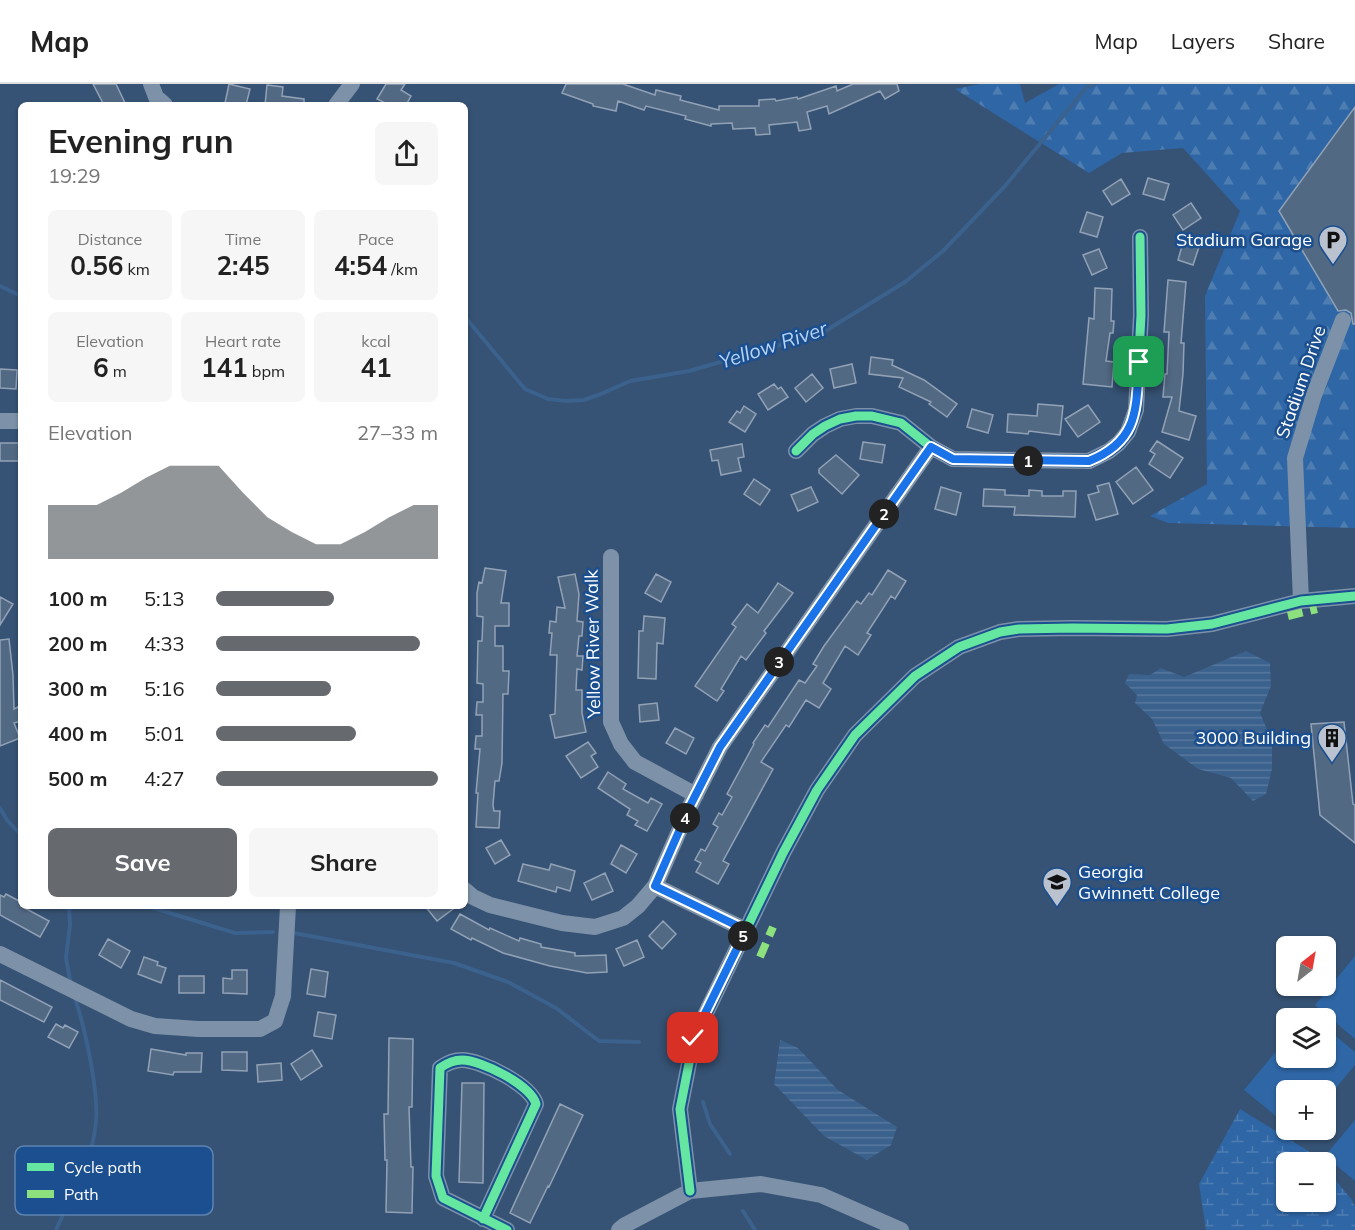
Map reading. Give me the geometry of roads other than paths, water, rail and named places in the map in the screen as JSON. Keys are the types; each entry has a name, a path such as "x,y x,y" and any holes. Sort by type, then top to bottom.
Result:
{"street":[{"path":"151,84 156,97 162,102"},
{"path":"338,102 352,84"},
{"path":"796,451 825,426 856,416 872,416 901,423 931,447 953,459 1089,461 1099,457 1119,443 1128,432 1136,410 1141,315 1140,237"},
{"name":"Stadium Drive","path":"1301,601 1295,458 1314,394 1343,320"},
{"path":"0,421 18,421"},
{"path":"468,893 490,905 562,923 595,927 623,918 638,906 655,886 720,747 931,447"},
{"name":"Yellow River Walk","path":"611,557 611,722 621,744 635,762 696,795"},
{"path":"690,1191 680,1109 693,1038 807,807 855,735 915,676 959,647 999,632 1019,629 1167,629 1212,624 1301,601 1355,596"},
{"path":"655,886 746,930"},
{"path":"0,954 139,1022 155,1026 198,1029 260,1029 275,1021 283,996 288,909"},
{"path":"483,1219 536,1104 534,1097 528,1091 509,1079 476,1062 460,1059 448,1062 440,1068 436,1176 443,1198 483,1219 507,1230"},
{"path":"619,1230 690,1191 761,1184 821,1195 901,1230"}],"waterway":[{"name":"Yellow River","path":"468,321 525,389 548,399 566,401 584,400 630,381 689,371 822,333 905,282 943,251 1005,186 1087,87 1095,84"},
{"name":"Yellow River","path":"0,286 18,295"},
{"path":"0,808 18,832"},
{"path":"69,909 70,925 66,958 71,985"},
{"path":"157,909 235,933 273,932"},
{"path":"294,933 454,963 508,982 556,1008 599,1041 639,1042"},
{"path":"75,998 91,1064 96,1100 95,1130 91,1146"},
{"path":"703,1102 710,1124 730,1154"},
{"path":"743,1211 755,1230"},
{"path":"56,1230 63,1215"}],"place":[{"name":"Stadium Garage","path":"1333,266"},
{"name":"3000 Building","path":"1332,764"},
{"name":"Georgia Gwinnett College","path":"1057,908"}]}
